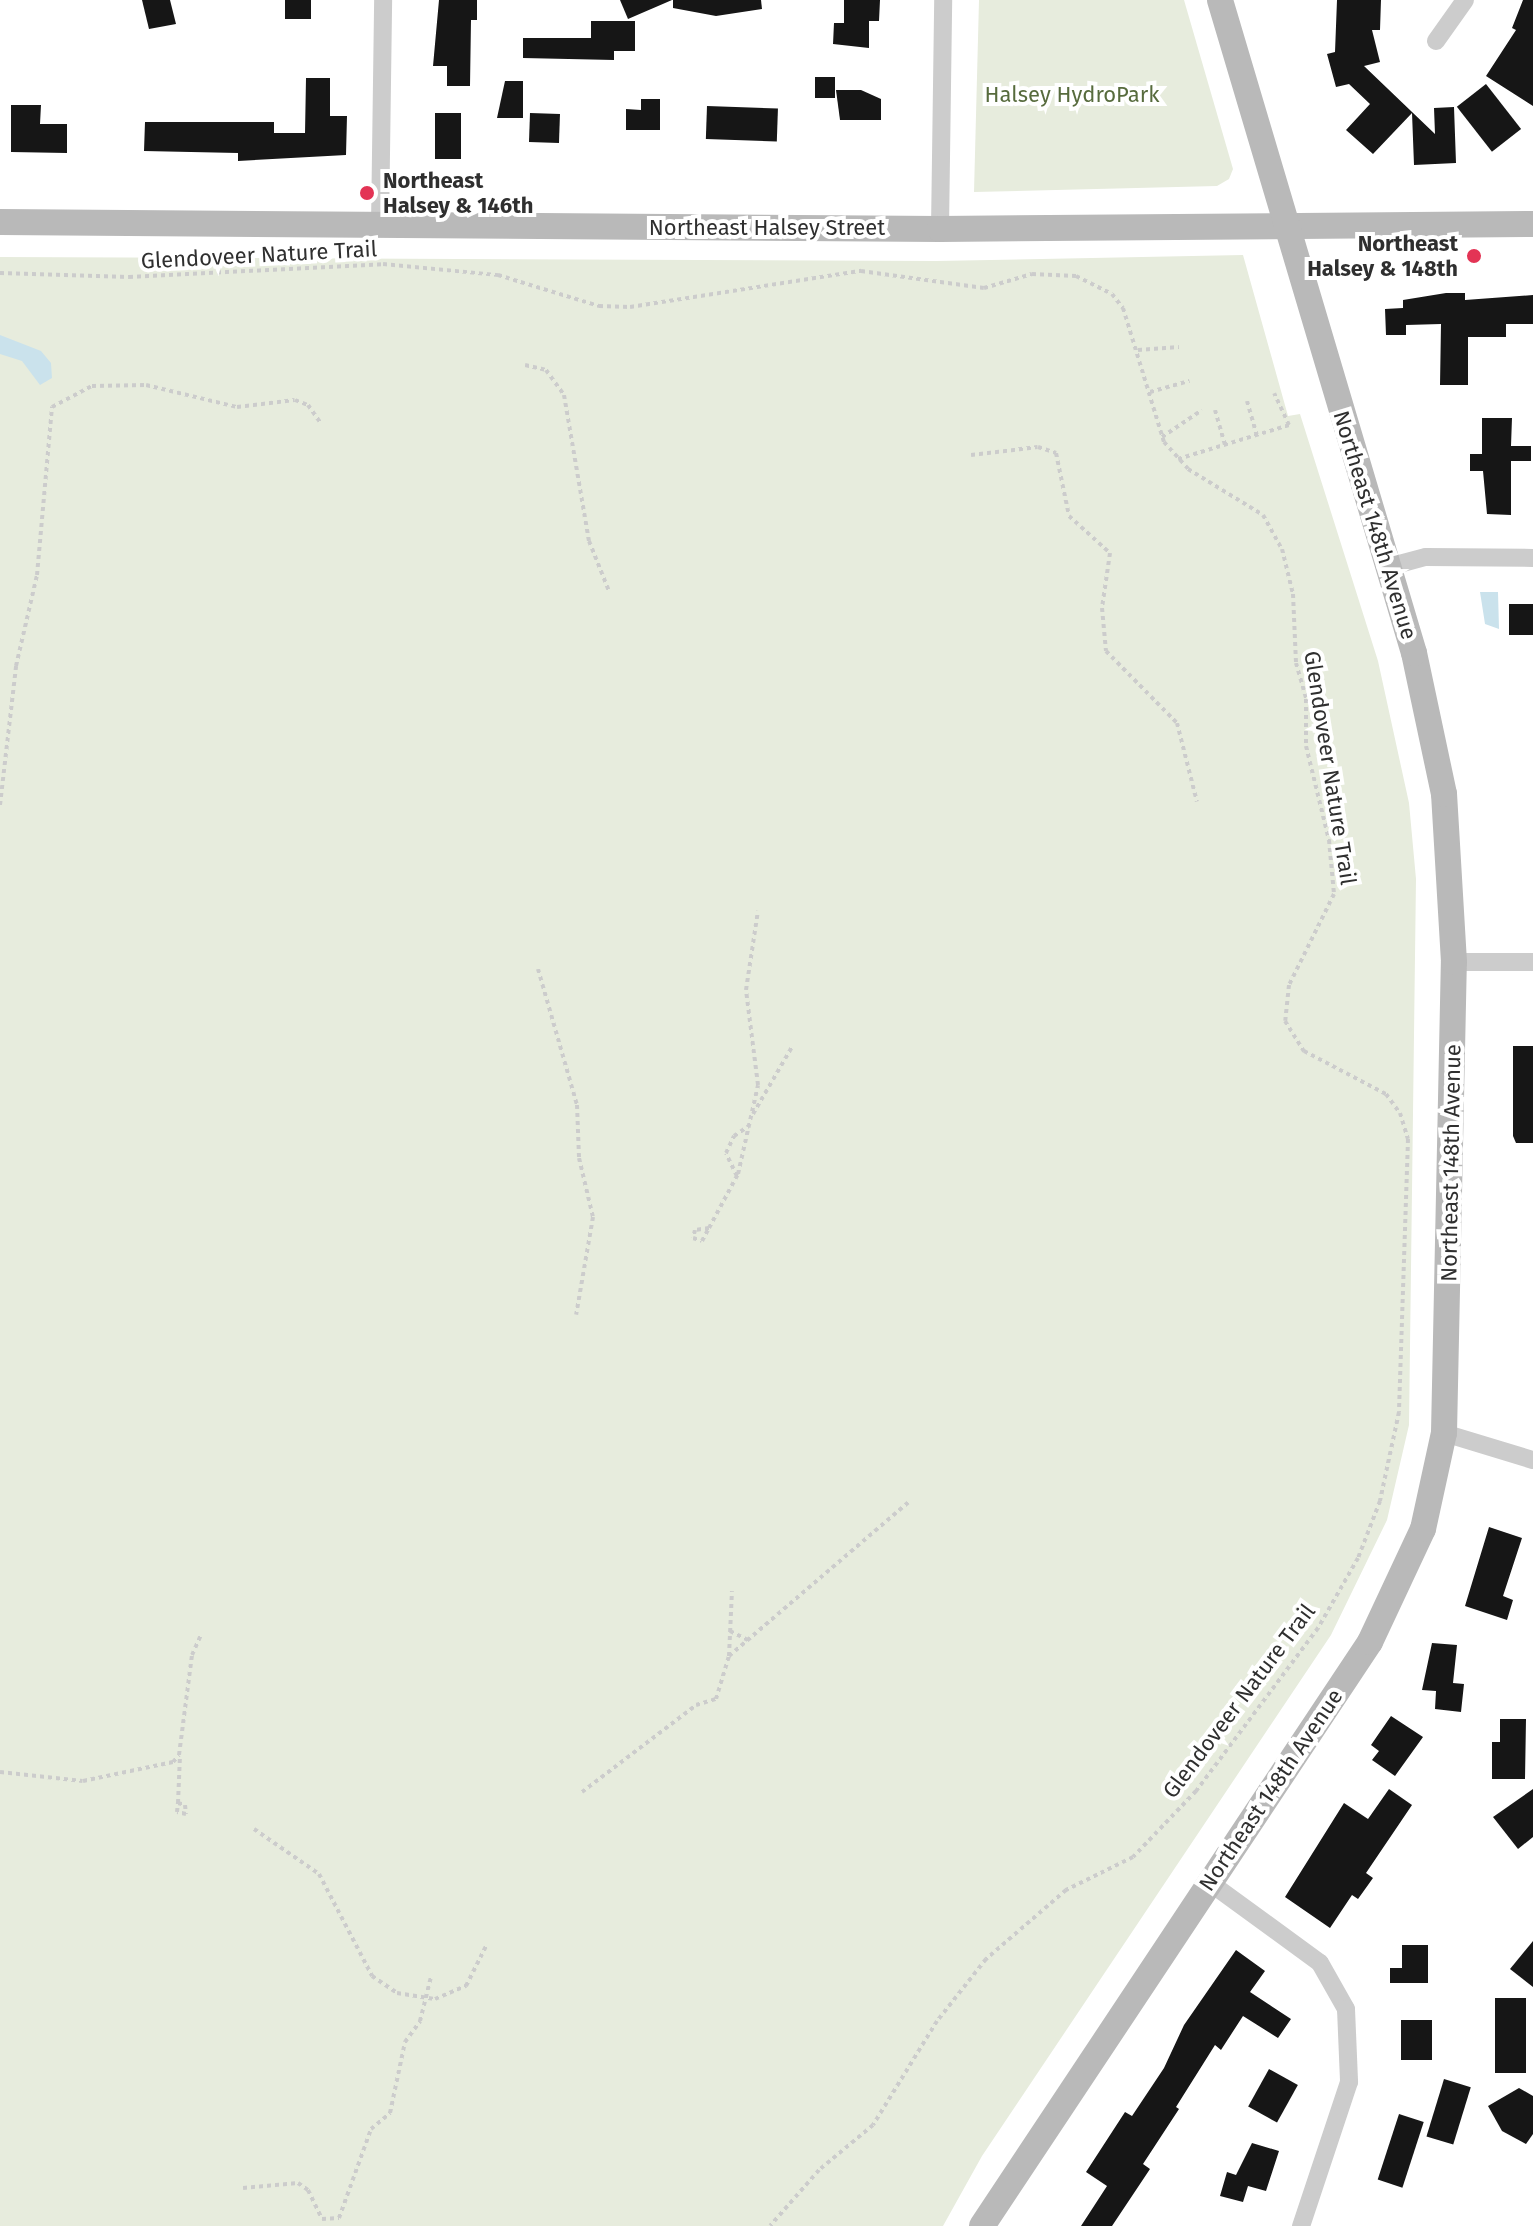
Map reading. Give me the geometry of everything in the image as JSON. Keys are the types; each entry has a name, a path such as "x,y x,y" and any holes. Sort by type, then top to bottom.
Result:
{"main road":[{"name":"Northeast 148th Avenue","path":"982,2226 1391,1604 1423,1529 1444,1433 1454,962 1444,794 1414,653 1220,0"},
{"name":"Northeast Halsey Street","path":"0,222 940,229 1285,222 1533,224"}],"street":[{"path":"380,225 383,0"},
{"path":"940,229 943,0"},
{"path":"1436,41 1465,0"},
{"path":"1388,567 1426,557 1533,558"},
{"path":"1454,962 1533,962"},
{"path":"1444,1433 1533,1460"},
{"path":"1209,1882 1320,1963 1346,2009 1349,2082 1301,2226"}],"path":[{"name":"Glendoveer Nature Trail","path":"0,273 129,277 383,264 498,275 599,306 630,307 861,271 984,288 1032,274 1061,273 1112,294 1127,314 1162,437 1178,459 1263,515 1290,576 1294,651 1306,699 1306,746 1329,840 1334,894 1289,985 1285,1021 1304,1051 1386,1094 1400,1113 1408,1139 1404,1324 1394,1452 1358,1558 1318,1628 1196,1791 1133,1857 1066,1890 986,1959 937,2021 873,2125 819,2170 770,2226"},
{"path":"1138,350 1179,347"},
{"path":"525,365 546,370 564,395 589,541 609,591"},
{"path":"1150,392 1189,381"},
{"path":"0,805 16,666 37,575 52,407 92,386 146,385 237,407 295,400 308,405 320,422"},
{"path":"1178,459 1291,423 1283,421 1274,393"},
{"path":"1247,401 1257,435"},
{"path":"1162,437 1202,410"},
{"path":"1215,410 1225,445"},
{"path":"971,455 1038,447 1056,453 1069,516 1110,553 1102,608 1106,651 1177,723 1197,802"},
{"path":"709,1228 737,1176 759,1073 747,977 758,911"},
{"path":"538,969 577,1105 579,1158 593,1217 576,1315"},
{"path":"751,1118 792,1047"},
{"path":"737,1176 726,1153 734,1136 749,1126"},
{"path":"729,1656 910,1501"},
{"path":"582,1792 696,1705 716,1699 729,1656 732,1591"},
{"path":"730,1631 748,1640"},
{"path":"0,1772 83,1781 165,1767 179,1755 192,1655 201,1635"},
{"path":"178,1803 180,1744"},
{"path":"254,1829 319,1874 372,1976 397,1993 426,1999 472,1982 486,1946"},
{"path":"243,2188 298,2183 308,2190 322,2219 339,2218 371,2129 390,2113 405,2042 420,2021 431,1977"}],"green space":[{"name":"Halsey HydroPark","path":"979,0 1184,0 1233,169 1229,179 1217,186 974,192"},
{"path":"1243,255 1288,416 1300,414 1378,661 1409,803 1416,879 1409,1425 1387,1520 1331,1635 982,2156 943,2226 0,2226 0,257 936,261"}],"water":[{"path":"0,335 41,351 51,363 52,378 40,385 22,361 0,354"},
{"path":"1480,592 1498,592 1499,629 1485,624"}],"building":[{"path":"142,0 170,0 176,24 149,29"},
{"path":"285,0 311,0 311,19 285,19"},
{"path":"439,0 477,0 477,20 471,20 470,86 447,86 447,66 433,66"},
{"path":"620,0 672,0 628,19"},
{"path":"673,0 761,0 762,9 716,16 673,8"},
{"path":"844,0 880,0 879,21 869,21 869,48 833,44 834,23 844,23"},
{"path":"1337,0 1381,0 1380,30 1372,30 1380,62 1364,66 1435,134 1434,108 1454,107 1456,163 1414,165 1412,113 1373,154 1346,130 1370,104 1349,84 1336,87 1327,54 1335,52"},
{"path":"1523,0 1533,0 1533,106 1486,76 1516,30 1512,28"},
{"path":"591,21 635,21 635,51 614,51 614,60 523,58 523,38 591,38"},
{"path":"815,77 835,77 835,98 815,98"},
{"path":"306,78 330,78 330,116 347,116 346,155 238,161 238,153 144,151 145,122 274,122 274,133 305,133"},
{"path":"505,81 523,81 523,118 497,118"},
{"path":"1486,84 1521,129 1492,152 1457,107"},
{"path":"836,90 861,90 881,99 881,120 840,120"},
{"path":"641,99 660,99 660,130 626,130 626,109 641,110"},
{"path":"11,105 41,105 40,124 67,124 67,153 11,152"},
{"path":"707,106 778,108 777,141 706,139"},
{"path":"435,113 461,113 461,159 435,159"},
{"path":"530,113 560,114 559,143 529,142"},
{"path":"1465,293 1465,300 1533,295 1533,324 1506,324 1506,337 1468,337 1468,385 1440,385 1441,324 1406,325 1406,335 1386,335 1385,309 1403,308 1403,300"},
{"path":"1482,418 1512,418 1511,446 1531,446 1531,461 1511,461 1511,515 1487,514 1483,471 1470,471 1470,454 1482,454"},
{"path":"1509,604 1533,604 1533,635 1509,635"},
{"path":"1513,1046 1533,1046 1533,1143 1516,1143 1513,1136"},
{"path":"1489,1527 1522,1538 1503,1596 1513,1600 1507,1620 1465,1606"},
{"path":"1432,1643 1457,1645 1453,1683 1464,1684 1461,1712 1435,1709 1436,1691 1422,1690"},
{"path":"1391,1716 1423,1737 1395,1776 1372,1760 1379,1751 1371,1745"},
{"path":"1500,1719 1526,1719 1525,1779 1492,1779 1492,1742 1500,1742"},
{"path":"1389,1789 1412,1805 1366,1873 1373,1878 1358,1899 1352,1895 1330,1928 1285,1897 1344,1803 1368,1819"},
{"path":"1533,1789 1533,1837 1518,1849 1493,1817"},
{"path":"1533,1941 1533,1987 1510,1969"},
{"path":"1402,1945 1428,1945 1428,1983 1390,1983 1390,1968 1402,1968"},
{"path":"1236,1950 1265,1971 1250,1992 1291,2019 1278,2038 1243,2016 1221,2050 1215,2045 1176,2107 1179,2109 1143,2164 1150,2169 1112,2226 1081,2226 1107,2186 1086,2172 1125,2112 1132,2116 1164,2068 1184,2025"},
{"path":"1495,1998 1526,1998 1526,2073 1495,2073"},
{"path":"1401,2020 1432,2020 1432,2060 1401,2060"},
{"path":"1269,2069 1298,2085 1277,2123 1248,2107"},
{"path":"1444,2079 1471,2087 1453,2145 1426,2136"},
{"path":"1519,2088 1533,2096 1533,2134 1526,2144 1502,2131 1488,2106"},
{"path":"1399,2114 1424,2122 1402,2188 1378,2180"},
{"path":"1252,2143 1279,2151 1266,2191 1248,2186 1243,2202 1220,2196 1227,2172 1236,2175"}],"place":[{"name":"Northeast Halsey & 146th","path":"367,193"},
{"name":"Northeast Halsey & 148th","path":"1474,256"}]}
